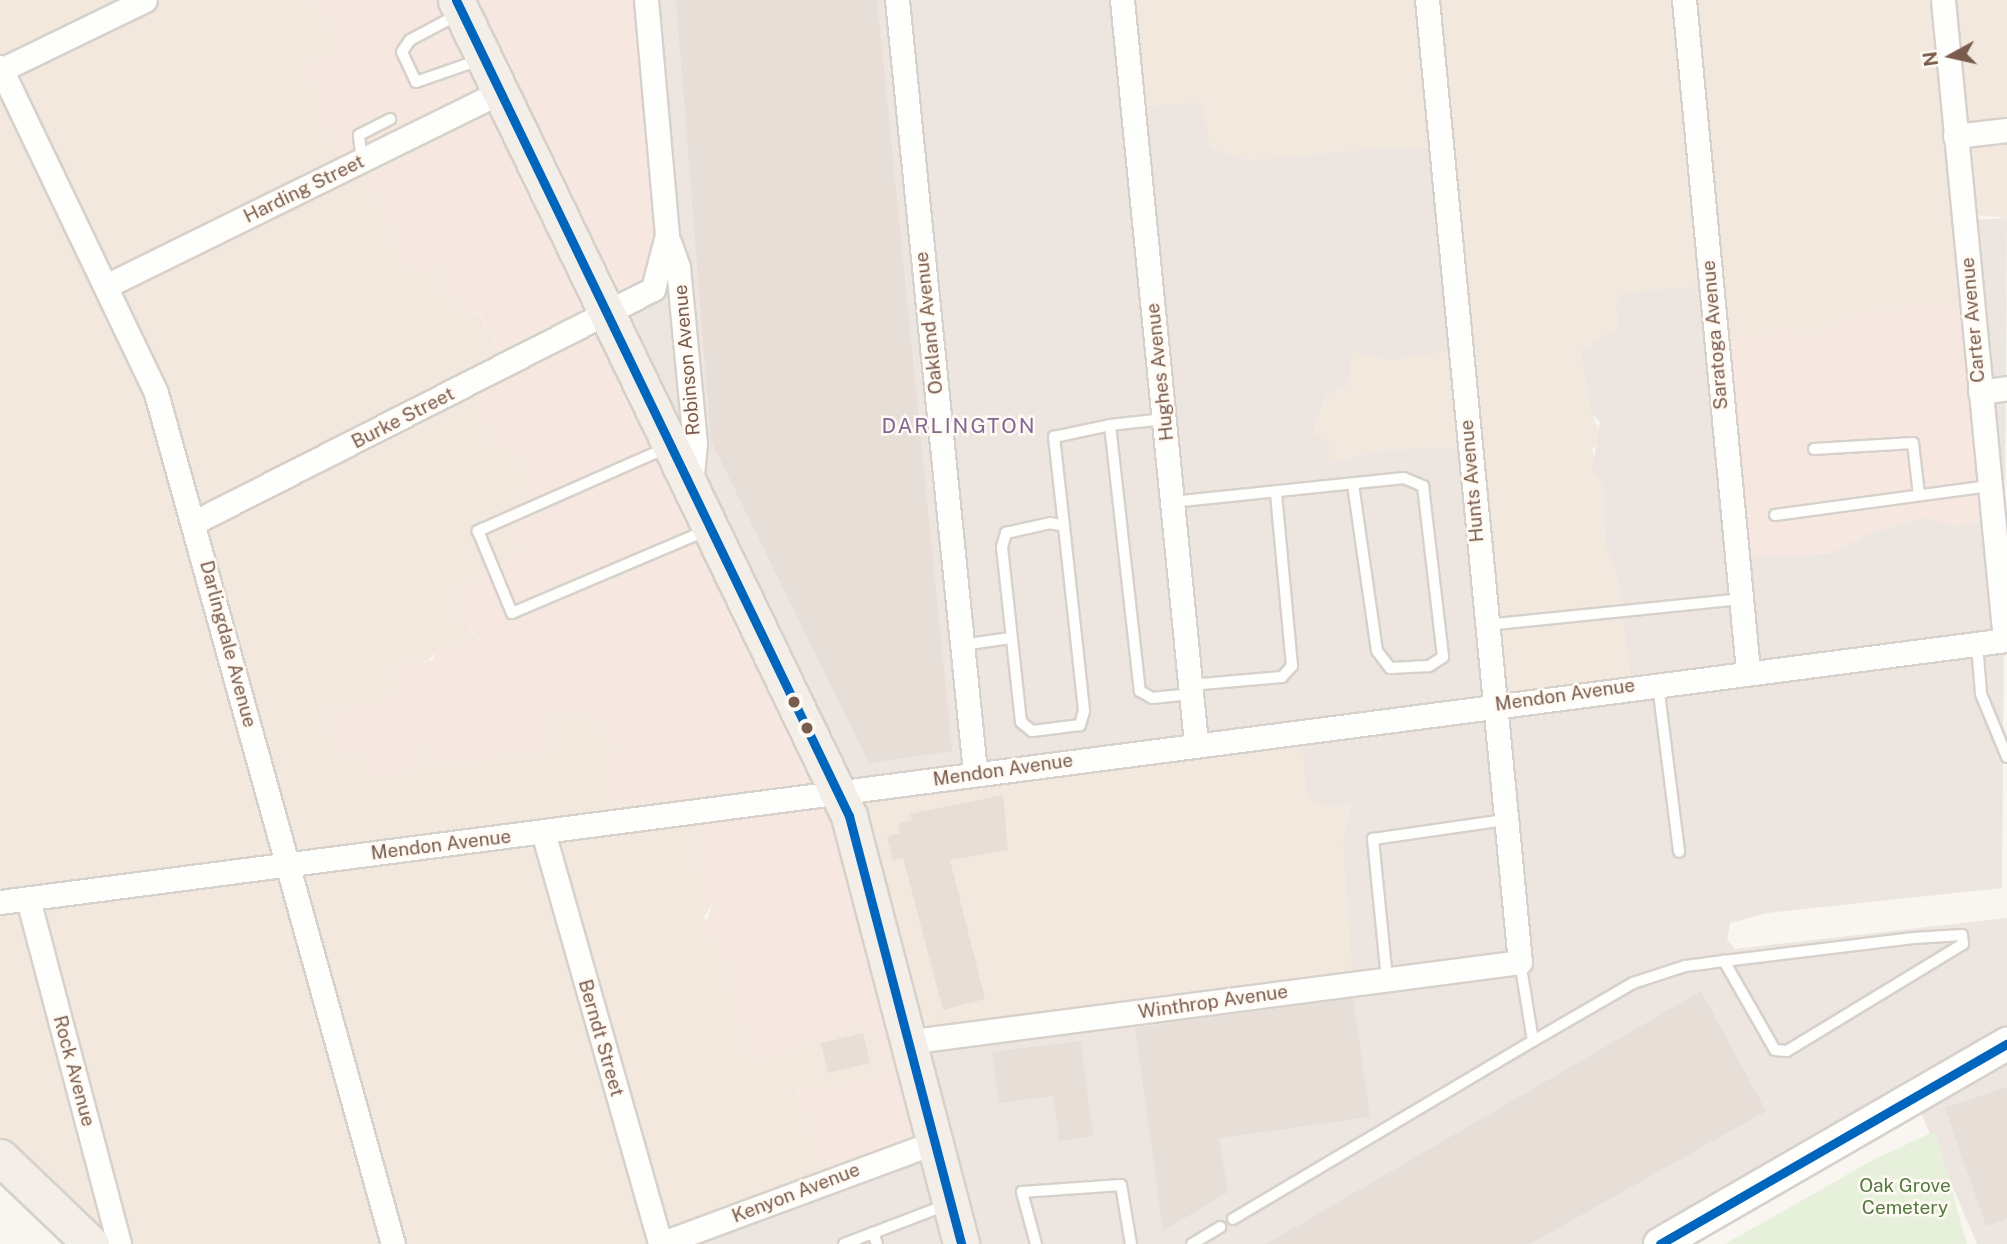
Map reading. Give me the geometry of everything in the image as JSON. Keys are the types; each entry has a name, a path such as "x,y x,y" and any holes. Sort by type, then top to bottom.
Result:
{"main road":[{"path":"459,6 611,314 690,486 840,794 961,1244"},
{"path":"1660,1244 2007,1044"},
{"path":"0,1157 91,1244"}],"street":[{"path":"1,68 145,0"},
{"name":"Robinson Avenue","path":"646,0 667,235 678,267 695,443 690,486"},
{"name":"Oakland Avenue","path":"897,0 975,772"},
{"name":"Hughes Avenue","path":"1122,0 1196,743"},
{"name":"Hunts Avenue","path":"1427,0 1492,704 1520,962"},
{"name":"Saratoga Avenue","path":"1684,0 1748,671"},
{"name":"Carter Avenue","path":"1943,0 2006,640"},
{"name":"Darlingdale Avenue","path":"1,68 156,393 195,522 393,1244"},
{"name":"Harding Street","path":"106,286 501,92"},
{"path":"1955,136 2007,130"},
{"name":"Robinson Avenue","path":"611,314 653,289 667,235"},
{"name":"Burke Street","path":"195,522 611,314"},
{"path":"1980,392 2007,388"},
{"name":"Mendon Avenue","path":"0,902 840,794 975,772 1657,682 2006,640"},
{"name":"Berndt Street","path":"543,832 660,1244"},
{"name":"Rock Avenue","path":"28,899 119,1244"},
{"name":"Winthrop Avenue","path":"906,1042 1520,962"},
{"name":"Kenyon Avenue","path":"660,1244 933,1143"}],"lane":[{"path":"459,6 406,46 402,52 416,82 485,58"},
{"path":"362,161 359,135 390,119"},
{"path":"1064,526 1006,533 1010,638 1021,722 1032,731 1080,725 1064,526 1055,437 1110,425 1164,419"},
{"path":"1110,425 1140,691 1152,698 1282,677 1292,666 1276,492"},
{"path":"1814,449 1913,443 1919,495"},
{"path":"672,446 478,531 512,613 711,528"},
{"path":"1172,502 1404,478 1423,486 1443,657 1429,666 1390,668 1377,651 1353,484"},
{"path":"1775,515 1989,486"},
{"path":"1485,625 1741,599"},
{"path":"962,645 1010,638"},
{"path":"1977,644 1981,694 2007,757"},
{"path":"1657,682 1679,852"},
{"path":"1387,979 1373,839 1504,820"},
{"path":"1233,1219 1633,982 1724,961 1962,934 1963,944 1787,1051 1775,1051 1724,961"},
{"path":"1520,962 1533,1041"},
{"path":"1036,1244 1022,1192 1121,1185 1131,1244"},
{"path":"844,1244 875,1239 949,1203"},
{"path":"1192,1244 1220,1227"}],"shaded area":[{"path":"0,0 312,0 330,13 343,63 323,87 324,118 362,163 427,271 445,260 441,291 480,316 503,360 515,449 535,479 512,508 522,553 460,588 458,613 479,641 437,651 386,704 334,711 364,749 409,772 412,741 493,746 549,736 537,712 557,717 589,709 691,813 712,904 704,917 723,941 753,1060 866,1024 889,1073 832,1089 797,1090 830,1172 661,1244 99,1244 0,1152"},
{"path":"312,0 655,0 836,770 935,1135 829,1172 797,1089 832,1089 888,1073 866,1024 753,1060 723,941 704,930 712,904 691,813 617,821 611,761 619,745 590,709 557,717 537,712 549,736 544,751 504,754 493,747 489,758 431,764 422,742 412,741 409,772 372,775 364,750 347,756 336,744 333,711 386,704 402,688 396,672 405,664 433,660 436,651 479,640 458,613 460,588 522,553 512,508 535,479 515,449 496,444 471,387 503,360 481,316 441,291 445,260 427,271 411,268 362,163 346,162 324,118 323,87 311,83 310,64 330,56 343,62 330,14"},
{"path":"655,0 1125,0 1136,107 1200,103 1211,148 1250,160 1392,147 1441,150 1464,348 1389,360 1353,352 1348,385 1326,396 1313,432 1329,442 1328,463 1388,449 1471,447 1498,700 1631,683 1617,573 1605,547 1603,484 1592,472 1600,422 1591,413 1581,352 1617,328 1616,300 1625,292 1715,286 1748,555 1829,554 1869,533 1928,517 1954,527 1999,518 1973,220 2007,218 2002,888 1767,913 1730,923 1727,940 1735,949 2007,918 2007,1244 1977,1244 1916,1101 1659,1244 661,1244 935,1135 918,1051 1353,983 1343,840 1350,804 1328,807 1307,798 1301,731 846,790 621,312 663,280"},
{"path":"1125,0 2007,0 2007,218 1977,215 1978,310 1855,316 1808,343 1722,343 1625,292 1616,300 1617,328 1591,412 1602,437 1592,450 1603,483 1605,547 1617,573 1631,683 1498,701 1471,447 1388,449 1327,463 1313,433 1326,396 1348,385 1353,351 1389,360 1392,147 1250,160 1211,148 1136,107"},
{"path":"1937,304 1978,310 1999,518 1954,527 1928,517 1869,533 1829,554 1748,555 1722,343 1788,330 1808,343 1855,316"},
{"path":"1298,729 1350,803 1343,840 1354,983 917,1036 846,790"}],"green space":[{"name":"Oak Grove Cemetery","path":"1935,1131 1967,1244 1725,1244 1873,1160"}],"building":[{"path":"676,0 877,0 952,751 869,763 711,441"},
{"path":"1003,795 1008,850 950,860 985,999 943,1010 903,858 893,860 887,837 900,833 898,824 912,820 910,814"},
{"path":"1701,991 1766,1111 1530,1244 1266,1244"},
{"path":"1353,998 1370,1117 1219,1138 1228,1192 1163,1231 1135,1028"},
{"path":"863,1033 870,1063 828,1073 821,1043"},
{"path":"1081,1041 1093,1136 1059,1141 1053,1096 999,1103 992,1052"},
{"path":"2007,1087 2007,1219 1986,1226 1945,1108"}],"transit line":[{"path":"456,0 849,816 961,1244"},
{"path":"1660,1244 2007,1044"}],"district":[{"name":"DARLINGTON","path":"959,426"}]}
